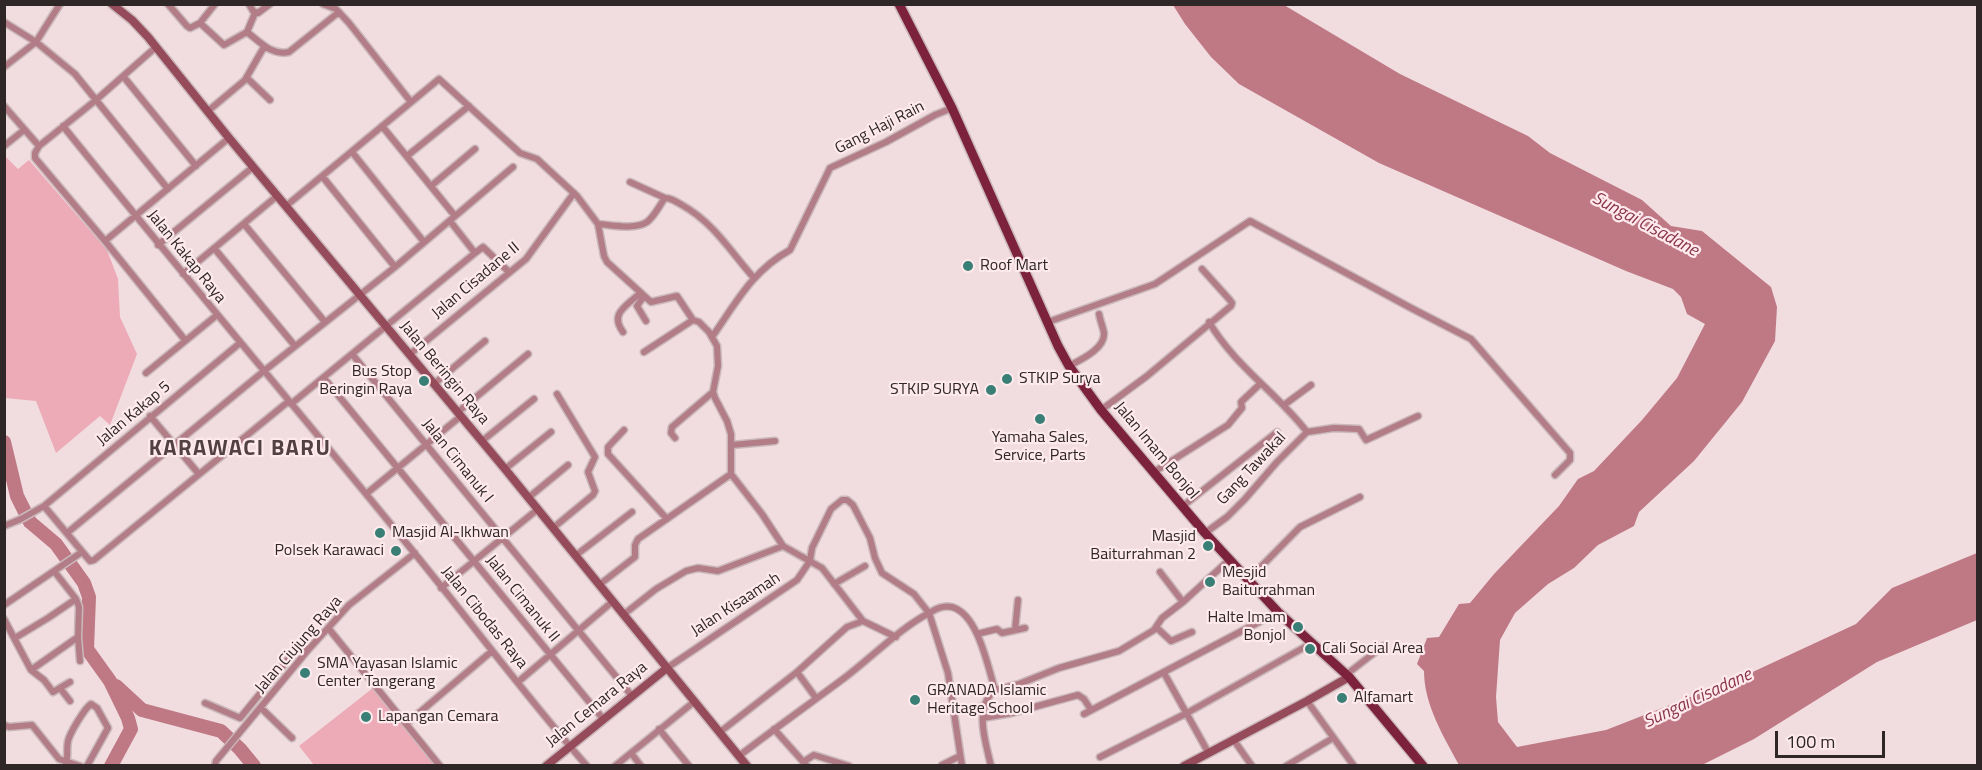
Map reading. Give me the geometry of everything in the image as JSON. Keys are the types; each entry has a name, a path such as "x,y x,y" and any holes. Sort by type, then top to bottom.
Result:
{"main road":[{"name":"Jalan Imam Bonjol","path":"899,4 952,108 1069,366 1101,410 1247,581 1348,676 1422,765"}],"street":[{"path":"4,68 36,42 60,4"},
{"name":"Jalan Beringin Raya","path":"112,4 132,20 156,47 747,765"},
{"path":"168,4 190,28 200,23 215,4"},
{"path":"249,4 255,13"},
{"path":"200,23 224,45 247,32 255,13 270,4"},
{"path":"323,4 339,12 363,38 411,102"},
{"path":"247,32 264,47 281,53 289,52 339,12"},
{"path":"4,22 36,42 75,74 168,189"},
{"path":"156,47 39,146 35,158 105,240 185,340"},
{"path":"207,111 247,78 264,47"},
{"path":"123,76 196,166"},
{"path":"247,78 270,100"},
{"path":"286,206 438,80 444,82 520,153 537,159 574,193 598,224 607,262 642,295 654,303 677,296 693,320 699,322 712,337 717,346 718,357 713,392 728,421 732,445 731,474 783,546 822,568 863,621 896,636"},
{"path":"4,106 39,146"},
{"path":"407,156 469,106"},
{"name":"Gang Haji Rain","path":"712,337 736,298 753,278 778,256 790,250 830,168 952,108"},
{"name":"Jalan Kakap Raya","path":"63,126 158,245 290,403"},
{"path":"382,126 431,186 475,253"},
{"path":"4,146 24,130"},
{"path":"105,240 229,138"},
{"path":"431,186 475,149"},
{"path":"352,152 424,243"},
{"path":"158,245 253,167"},
{"path":"67,533 324,322 395,267 513,167"},
{"path":"322,176 395,267"},
{"path":"630,182 671,199 703,218 753,278"},
{"name":"Jalan Cisadane II","path":"409,355 526,259 574,193"},
{"path":"183,274 277,196"},
{"path":"598,224 645,223 653,216 665,198"},
{"path":"1048,322 1155,284 1250,221 1471,339 1570,453 1570,460 1555,474"},
{"path":"244,224 324,322"},
{"path":"44,506 90,561 94,560 198,473 324,378 483,247 509,272"},
{"path":"214,248 295,346"},
{"path":"1101,410 1147,376 1232,303 1202,269"},
{"path":"642,295 637,306 646,321"},
{"path":"623,332 617,324 618,314 642,295"},
{"path":"1069,366 1097,348 1103,340 1099,314"},
{"path":"146,373 217,315"},
{"path":"644,352 693,320"},
{"path":"1209,322 1223,345 1260,384 1284,405 1307,432"},
{"path":"434,384 485,341"},
{"name":"Jalan Kakap 5","path":"4,526 44,506 240,343"},
{"name":"Jalan Cimanuk I","path":"352,354 632,696"},
{"path":"366,494 426,445 528,354"},
{"name":"Jalan Cimanuk II","path":"324,378 603,720"},
{"path":"1154,472 1228,425 1242,408 1241,402 1260,384"},
{"path":"1284,405 1311,385"},
{"path":"675,438 671,433 672,427 713,392"},
{"path":"553,528 595,491 588,472 595,457 557,394"},
{"path":"482,441 534,399"},
{"name":"Jalan Cibodas Raya","path":"290,403 587,765"},
{"path":"150,416 198,473"},
{"name":"Gang Tawakal","path":"1205,533 1245,500 1276,462 1307,432 1353,428 1362,432 1366,440 1418,416"},
{"path":"624,430 608,447 608,454 667,519"},
{"path":"505,469 551,432"},
{"path":"1183,506 1277,432"},
{"path":"732,445 775,441"},
{"path":"528,498 568,465"},
{"path":"599,585 635,557 635,545 638,539 731,474"},
{"path":"1247,581 1300,527 1360,497"},
{"name":"Jalan Kisaamah","path":"667,668 790,586 803,573 810,561 812,548 831,509 842,500 847,500 860,514 882,573 914,594 929,613"},
{"path":"441,588 538,509"},
{"path":"575,556 632,512"},
{"path":"623,615 656,589 687,571 698,568 718,570 783,546"},
{"path":"4,605 82,552"},
{"name":"Jalan Ciujung Raya","path":"215,765 308,650 348,605 415,553"},
{"path":"991,765 983,731 983,718 989,696 995,690 1019,684 1059,668 1111,655 1156,628 1161,618 1183,602 1229,560"},
{"path":"834,584 865,566"},
{"path":"57,569 79,607 80,661"},
{"path":"1160,572 1183,602"},
{"path":"15,638 76,599"},
{"path":"1015,630 1018,600"},
{"path":"518,682 612,602"},
{"path":"739,756 843,679 896,636 943,606 958,609 972,624 995,690"},
{"path":"1084,714 1278,612"},
{"path":"929,613 944,657 955,711 962,765"},
{"path":"4,619 31,670 44,680 53,692 70,682"},
{"path":"720,732 797,672 847,627 863,621"},
{"path":"977,634 997,629 1002,633 1025,628"},
{"path":"1156,628 1171,641 1192,632"},
{"path":"329,629 440,765"},
{"path":"31,670 78,637"},
{"path":"1100,757 1187,713 1312,643"},
{"path":"240,718 300,645 308,650"},
{"path":"1189,764 1307,701 1348,676 1383,646"},
{"path":"406,724 492,651"},
{"name":"Jalan Cemara Raya","path":"546,765 667,668"},
{"path":"797,672 816,698"},
{"path":"1164,673 1208,752"},
{"path":"60,688 70,701"},
{"path":"983,718 1012,713 1078,695 1084,699 1091,710"},
{"path":"615,765 694,701"},
{"path":"1307,701 1354,765"},
{"path":"205,703 248,723"},
{"path":"66,763 68,741 86,708 91,704 97,708 108,728 87,765"},
{"path":"955,711 986,706"},
{"path":"261,708 292,738"},
{"path":"4,725 32,725 59,759 66,763 80,765"},
{"path":"659,729 689,765"},
{"path":"774,729 805,764 814,754 849,765"},
{"path":"1286,765 1333,738"},
{"path":"1233,739 1252,765"},
{"path":"631,753 641,765"},
{"path":"942,765 960,756"}],"shaded area":[{"path":"4,155 18,169 29,160 107,250 118,279 120,317 137,354 110,425 100,416 56,453 36,401 5,398"},
{"name":"Lapangan Cemara","path":"373,688 435,765 314,765 299,746"}],"water":[{"name":"Sungai Cisadane","path":"1173,5 1284,5 1400,74 1528,136 1550,153 1642,200 1671,226 1702,231 1771,287 1777,307 1775,341 1742,402 1694,461 1639,512 1634,526 1598,545 1574,568 1548,584 1515,613 1500,640 1496,697 1498,722 1517,747 1606,730 1744,676 1856,624 1892,588 1977,553 1977,620 1877,662 1754,739 1702,765 1459,765 1431,708 1424,671 1417,664 1427,638 1439,637 1459,604 1470,603 1494,574 1559,506 1578,479 1594,471 1642,420 1677,378 1705,324 1687,314 1681,297 1673,289 1626,271 1379,163 1239,84 1211,57"}],"waterway":[{"path":"4,442 17,496 30,522 56,544 84,583 89,597 87,649 110,681 131,729 111,766"},
{"path":"116,686 142,710 221,731 254,766"}],"place":[{"name":"Roof Mart","path":"968,266"},
{"name":"STKIP Surya","path":"1007,379"},
{"name":"Bus Stop Beringin Raya","path":"424,381"},
{"name":"STKIP SURYA","path":"991,390"},
{"name":"Yamaha Sales, Service, Parts","path":"1040,419"},
{"name":"Masjid Al-Ikhwan","path":"380,533"},
{"name":"Masjid Baiturrahman 2","path":"1208,546"},
{"name":"Polsek Karawaci","path":"396,551"},
{"name":"Mesjid Baiturrahman","path":"1210,582"},
{"name":"Halte Imam Bonjol","path":"1298,627"},
{"name":"Cali Social Area","path":"1310,649"},
{"name":"SMA Yayasan Islamic Center Tangerang","path":"305,673"},
{"name":"Alfamart","path":"1342,698"},
{"name":"GRANADA Islamic Heritage School","path":"915,700"},
{"name":"Lapangan Cemara","path":"366,717"}],"district":[{"name":"KARAWACI BARU","path":"240,450"}]}
